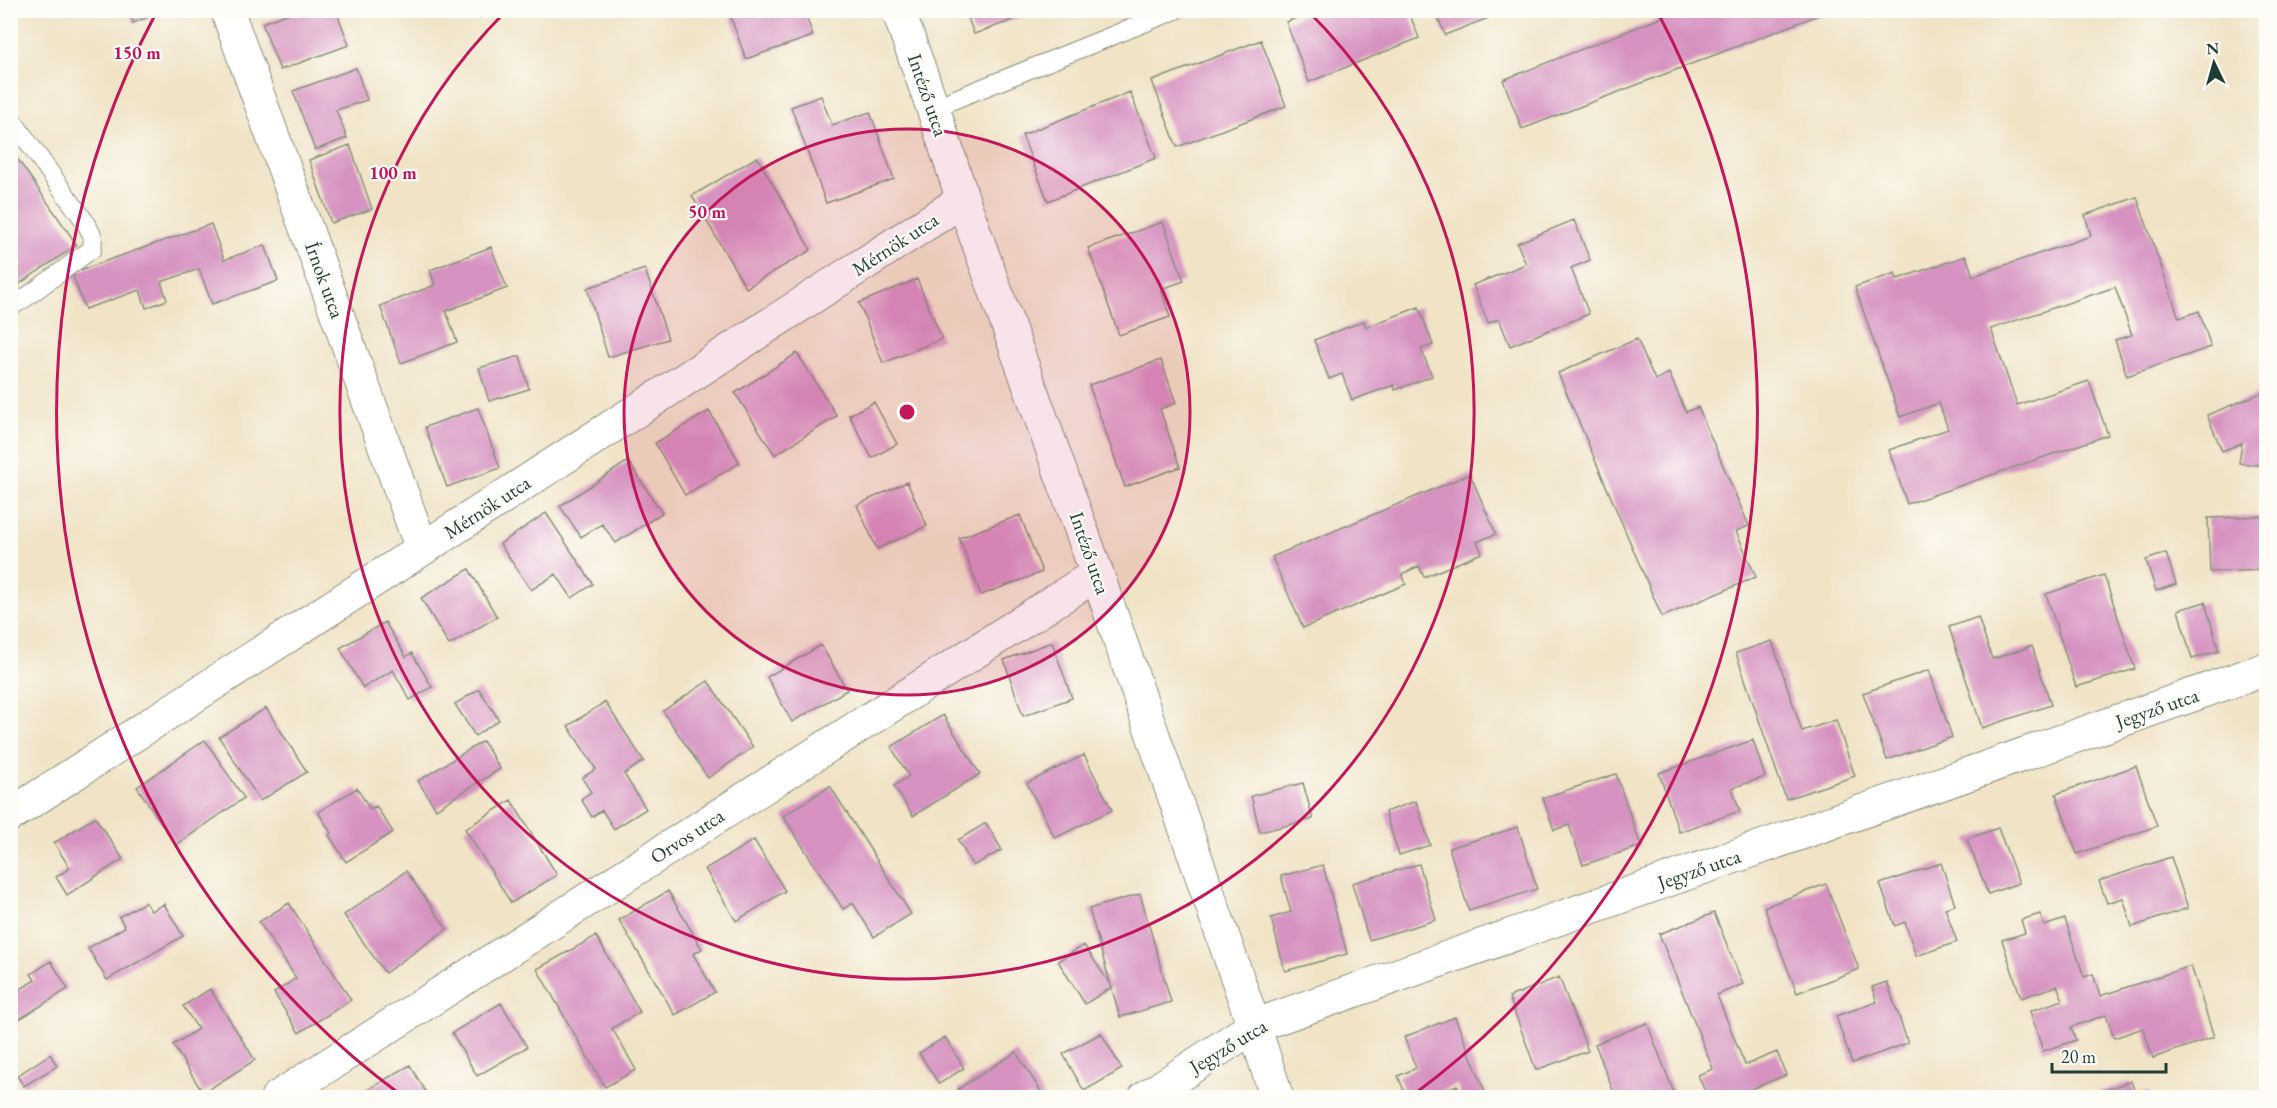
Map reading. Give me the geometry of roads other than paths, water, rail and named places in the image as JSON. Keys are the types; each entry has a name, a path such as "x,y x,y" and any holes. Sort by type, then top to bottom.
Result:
{"street":[{"name":"Írnok utca","path":"227,10 422,549"},
{"name":"Intéző utca","path":"898,10 963,200 1097,574 1277,1098"},
{"name":"Mérnök utca","path":"10,815 963,200"},
{"name":"Orvos utca","path":"276,1098 1097,574"},
{"name":"Jegyző utca","path":"1145,1098 1254,1026 2266,669"}],"lane":[{"path":"933,108 1176,10"},
{"path":"10,117 86,223 93,237 92,249 21,301 10,306"}]}
